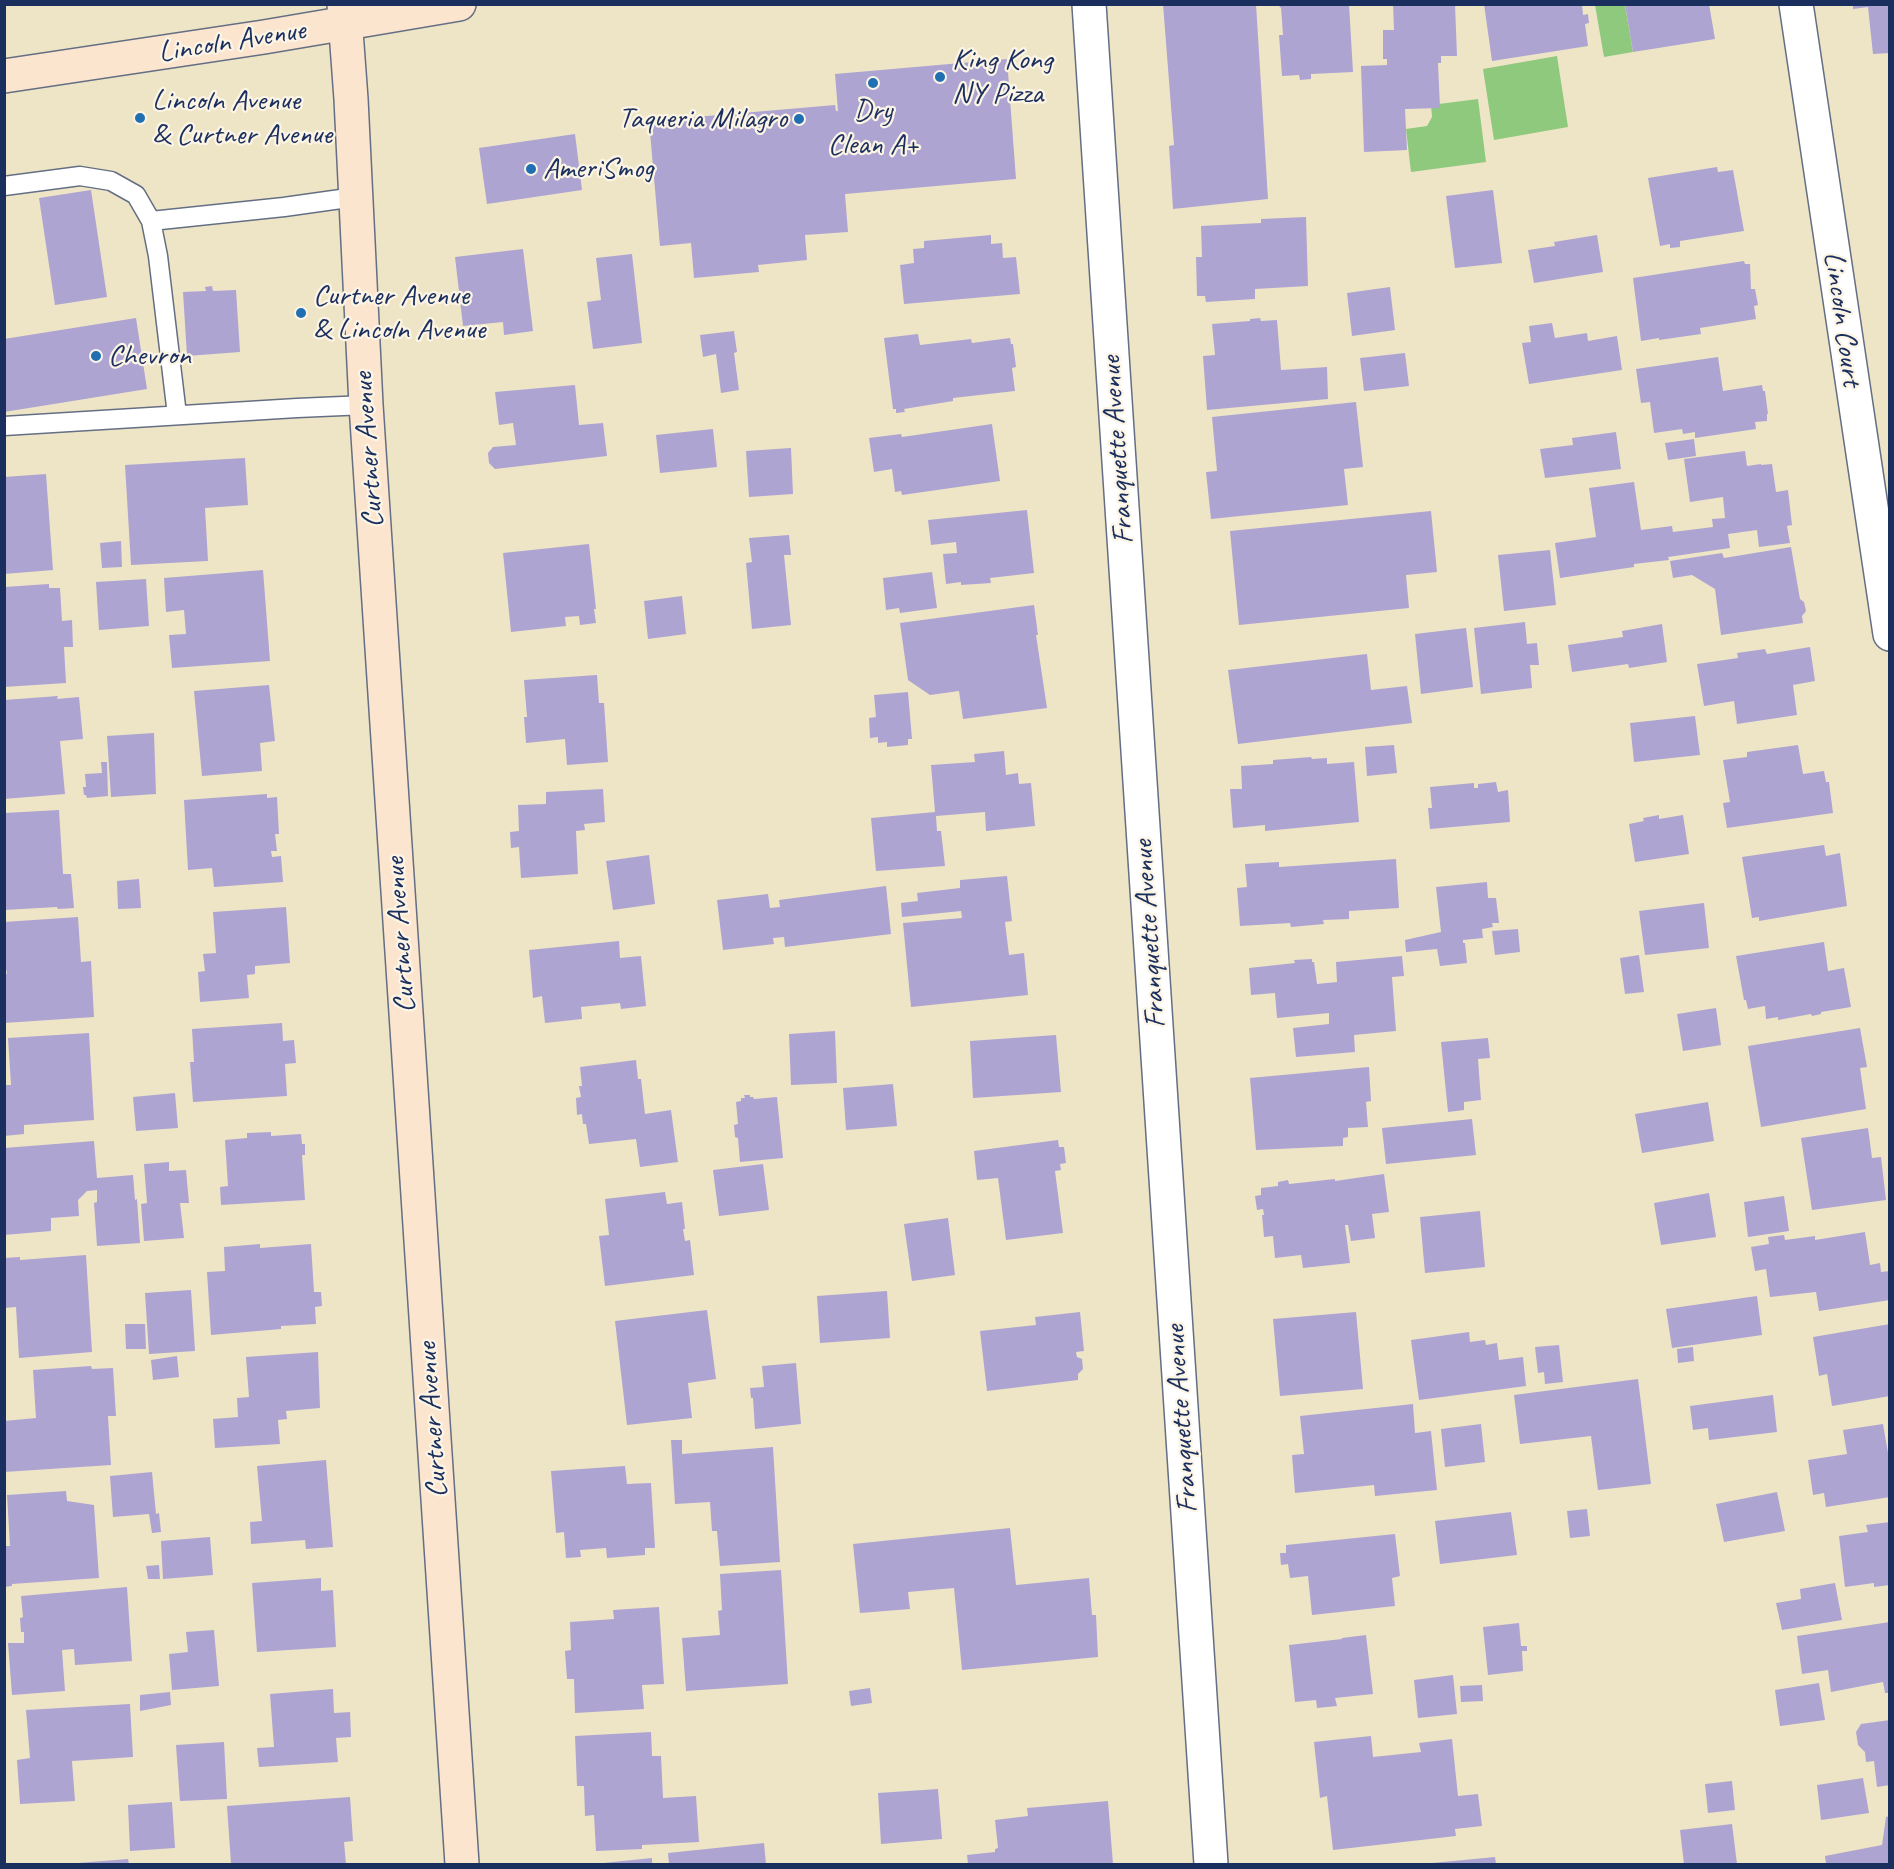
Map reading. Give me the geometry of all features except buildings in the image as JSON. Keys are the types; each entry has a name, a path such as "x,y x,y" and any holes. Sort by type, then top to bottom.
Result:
{"main road":[{"name":"Lincoln Avenue","path":"4,76 345,14 459,4"},
{"name":"Curtner Avenue","path":"345,14 366,405 462,1864"}],"street":[{"name":"Franquette Avenue","path":"1089,4 1211,1864"},
{"name":"Lincoln Court","path":"1796,4 1890,634"}],"lane":[{"path":"4,186 80,176 111,181 136,195 151,221 158,256 177,416"},
{"path":"151,221 355,197"},
{"path":"4,426 366,405"}],"green space":[{"path":"1595,5 1625,5 1633,52 1604,57"},
{"path":"1557,56 1568,127 1494,140 1483,69"},
{"path":"1478,99 1486,162 1411,172 1406,129 1427,126 1432,117 1431,105"}],"place":[{"name":"King Kong NY Pizza","path":"940,77"},
{"name":"Dry Clean A+","path":"873,83"},
{"name":"Lincoln Avenue & Curtner Avenue","path":"140,118"},
{"name":"Taqueria Milagro","path":"799,119"},
{"name":"AmeriSmog","path":"531,169"},
{"name":"Curtner Avenue & Lincoln Avenue","path":"301,313"},
{"name":"Chevron","path":"96,356"}]}
